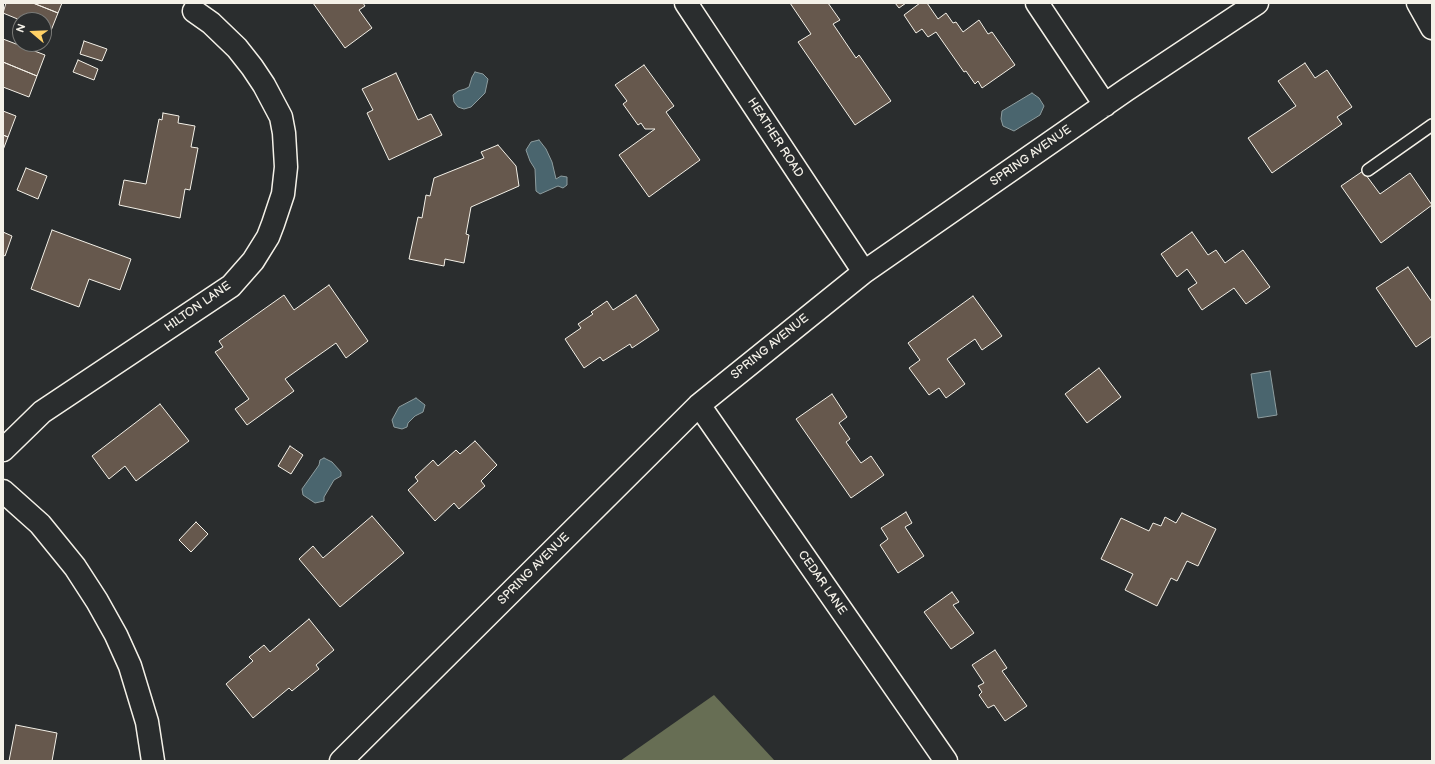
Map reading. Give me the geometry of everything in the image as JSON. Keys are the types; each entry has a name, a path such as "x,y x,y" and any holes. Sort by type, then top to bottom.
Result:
{"street":[{"name":"HEATHER ROAD","path":"686,3 864,272"},
{"path":"1037,3 1105,105"},
{"name":"SPRING AVENUE","path":"341,761 699,405 864,272 1105,105 1257,3"},
{"path":"1418,3 1432,28"},
{"name":"HILTON LANE","path":"3,450 42,412 231,286 253,261 268,237 284,194 286,167 284,133 281,117 252,66 237,48 211,23 194,11"},
{"name":"CEDAR LANE","path":"699,405 946,761"},
{"path":"3,491 40,524 75,567 98,601 130,666 147,722 153,761"}],"lane":[{"path":"1368,170 1432,125"}],"green space":[{"path":"714,695 775,761 620,761"}],"water":[{"path":"475,72 483,74 488,79 485,93 471,107 464,109 458,107 454,102 453,95 458,91 469,87"},
{"path":"1032,93 1039,98 1044,106 1040,115 1014,131 1003,126 1001,119 1002,111"},
{"path":"539,140 546,149 552,162 556,179 561,176 567,177 567,185 563,188 558,186 540,194 536,191 535,169 526,150 531,142"},
{"path":"1270,371 1277,415 1258,418 1251,374"},
{"path":"416,398 425,405 423,412 415,416 408,423 407,427 402,429 394,427 392,420 399,407"},
{"path":"324,458 332,462 341,472 341,476 334,480 324,497 324,501 315,503 303,495 302,489 319,465 320,460"}],"building":[{"path":"6,3 33,3 58,13 52,28 52,12 12,12 12,17 3,13"},
{"path":"33,3 62,3 58,13"},
{"path":"313,3 363,3 365,6 359,10 372,28 345,48"},
{"path":"790,3 828,3 840,20 833,24 856,58 859,55 891,101 855,125 798,42 811,34"},
{"path":"895,3 906,3 899,8"},
{"path":"920,3 927,3 938,19 946,13 953,23 956,22 963,32 979,20 988,34 992,32 1015,65 982,88 978,81 975,84 966,71 964,72 936,32 928,37 922,29 916,33 904,15"},
{"path":"3,39 12,42 12,52 37,52 45,55 37,76 3,62"},
{"path":"84,41 107,49 102,61 80,54"},
{"path":"78,60 98,69 94,80 73,72"},
{"path":"3,62 37,76 29,97 3,87"},
{"path":"1305,63 1315,78 1327,70 1352,107 1337,117 1342,124 1272,173 1248,138 1296,106 1278,81"},
{"path":"644,65 674,106 666,112 700,160 649,197 619,155 655,129 645,129 641,123 638,125 623,104 627,101 615,85"},
{"path":"396,73 418,120 431,114 442,135 389,160 367,113 373,110 362,89"},
{"path":"3,111 16,116 8,137 3,135"},
{"path":"163,113 179,116 178,123 195,126 191,147 198,148 190,190 185,189 180,218 119,205 124,180 146,184 159,119 162,120"},
{"path":"3,135 8,137 3,150"},
{"path":"498,145 516,166 519,186 471,207 466,234 469,235 464,263 445,259 444,266 409,259 418,217 422,218 426,195 430,196 434,178 484,158 481,152"},
{"path":"26,168 47,176 38,199 17,190"},
{"path":"1363,171 1380,194 1410,173 1432,205 1381,243 1341,186"},
{"path":"52,230 131,259 120,290 89,279 79,307 31,289"},
{"path":"3,232 12,236 5,256 3,255"},
{"path":"1192,232 1208,255 1216,250 1225,263 1243,250 1270,287 1246,304 1234,288 1202,310 1188,289 1197,283 1187,269 1177,277 1161,254"},
{"path":"1408,267 1432,302 1432,336 1416,347 1376,288"},
{"path":"329,285 368,341 346,358 336,343 285,379 294,391 247,425 235,409 249,399 215,352 223,347 219,341 284,295 294,310"},
{"path":"636,295 659,330 632,348 630,344 603,361 600,357 584,368 565,339 581,328 578,324 593,314 591,312 607,301 613,310"},
{"path":"973,296 1002,336 982,350 975,339 947,359 965,384 946,398 939,388 929,395 909,368 920,360 908,343"},
{"path":"1099,368 1121,397 1087,423 1065,394"},
{"path":"832,394 847,417 839,423 850,439 846,442 861,463 871,456 884,475 851,498 796,419"},
{"path":"160,404 189,441 136,481 125,466 109,479 92,456"},
{"path":"475,441 497,465 481,481 485,486 459,509 454,503 435,521 408,490 418,481 415,477 433,460 438,466 456,450 460,454"},
{"path":"290,446 303,455 291,474 278,466"},
{"path":"906,512 912,523 905,527 924,556 898,573 880,545 888,539 881,528"},
{"path":"1182,513 1216,529 1198,566 1187,561 1177,581 1171,578 1157,606 1125,590 1133,574 1101,559 1121,518 1149,531 1153,523 1161,526 1165,517 1176,523"},
{"path":"372,516 404,553 340,607 299,559 313,546 323,558"},
{"path":"196,522 208,534 191,552 179,540"},
{"path":"952,592 959,602 953,605 974,633 951,649 924,612"},
{"path":"309,619 334,650 316,665 319,669 292,691 289,688 253,718 226,684 253,661 249,657 264,645 270,652"},
{"path":"995,650 1007,668 1002,671 1027,706 1005,721 994,705 988,708 979,695 982,692 978,686 984,683 972,665"},
{"path":"16,725 57,733 52,761 9,761"}]}
